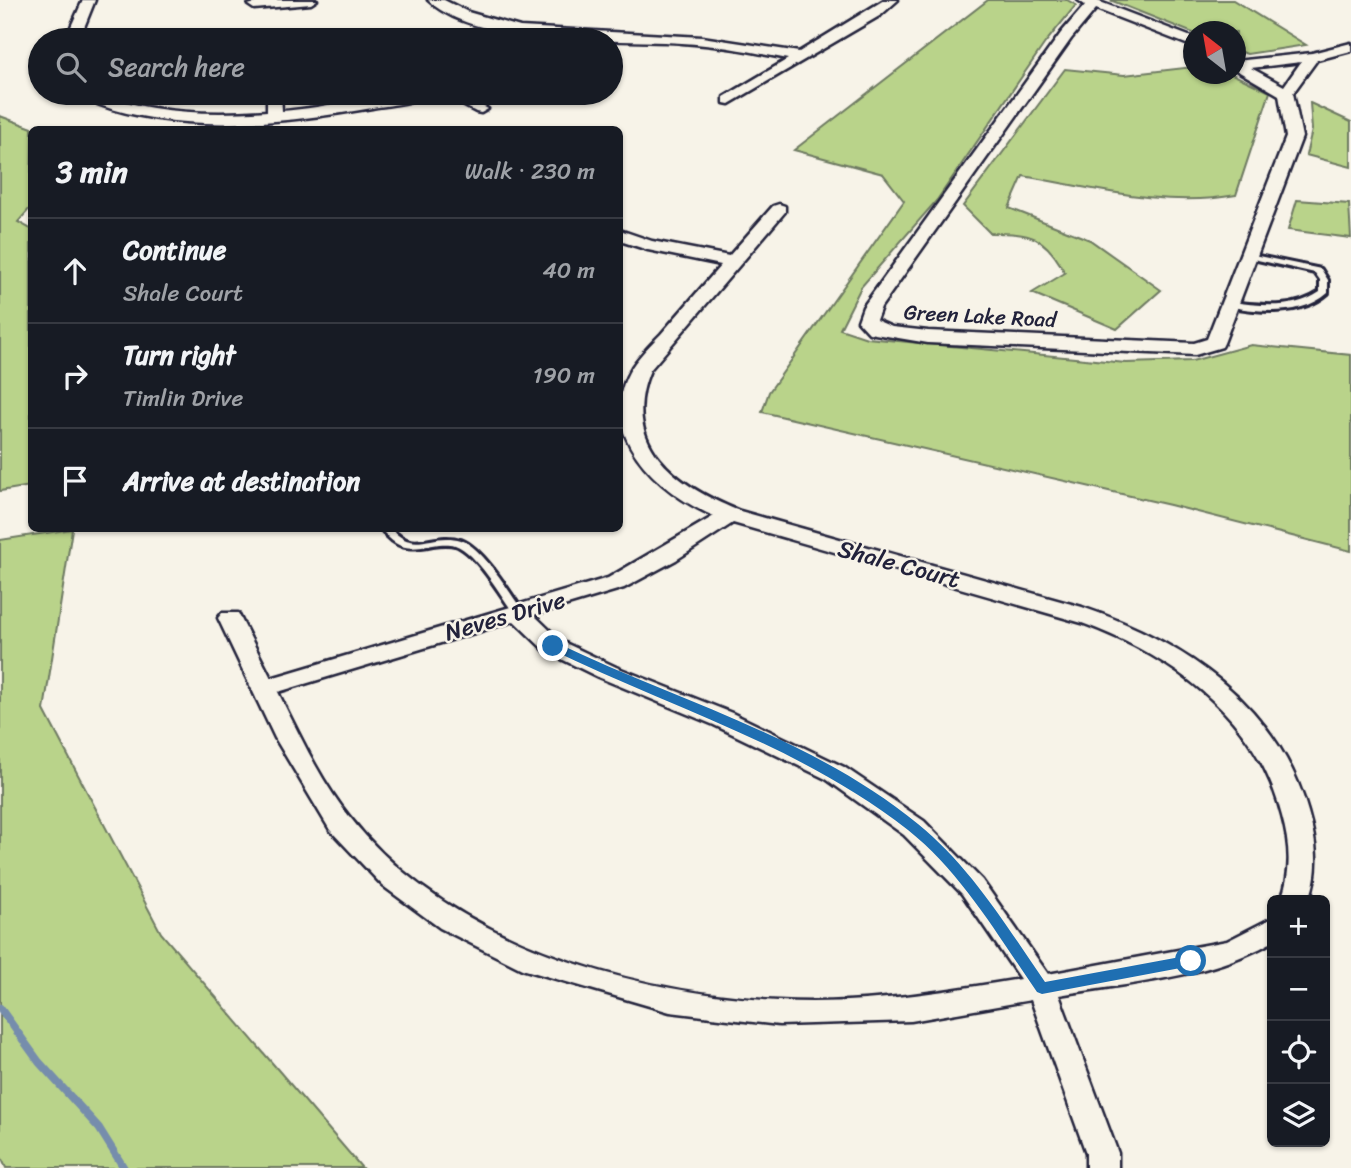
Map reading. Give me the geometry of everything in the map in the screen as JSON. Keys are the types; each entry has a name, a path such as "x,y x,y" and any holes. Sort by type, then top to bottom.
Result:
{"street":[{"path":"77,28 89,0"},
{"path":"254,5 311,0"},
{"path":"434,0 472,21 497,28"},
{"path":"729,100 892,0"},
{"path":"1088,2 1183,39"},
{"name":"Green Lake Road","path":"1088,2 872,307 867,321 875,329 928,337 1195,349 1215,343 1294,137 1295,126 1286,93"},
{"path":"623,40 728,42 801,57"},
{"path":"1246,64 1312,57 1351,47"},
{"path":"1246,71 1286,93 1312,57"},
{"path":"120,105 161,112 275,116 363,105"},
{"path":"275,105 275,116"},
{"path":"472,105 481,109"},
{"name":"Shale Court","path":"779,209 641,368 631,386 628,403 630,425 639,447 656,469 699,501 730,514 843,549 1074,611 1143,641 1198,674 1249,720 1270,749 1287,785 1306,853 1303,883 1297,895"},
{"path":"623,236 648,245 734,262"},
{"name":"Neves Drive","path":"266,688 616,583 668,555 730,514"},
{"path":"519,613 553,646 607,672 723,719 835,774 914,828 972,887 1042,988 1101,1153 1102,1168"},
{"path":"230,618 288,738 339,823 393,879 450,921 532,961 670,1000 779,1013 911,1009 1042,988 1235,950 1267,932"}],"lane":[{"path":"1228,304 1298,307 1312,303 1325,293 1324,280 1318,271 1247,255"},
{"path":"388,532 393,540 408,546 442,541 461,543 475,556 519,613"}],"green space":[{"path":"988,0 1067,0 1076,5 1045,43 937,200 861,287 840,329 867,338 1126,363 1192,361 1251,345 1351,355 1351,551 1170,505 762,412 769,392 904,201 883,174 794,150"},
{"path":"1110,0 1233,0 1306,45 1247,54 1246,21 1183,21 1183,29"},
{"path":"1183,68 1183,84 1246,84 1246,81 1270,92 1236,195 1156,198 1023,176 1009,208 1090,240 1161,290 1117,329 1032,293 1065,273 1051,251 1026,236 990,233 963,206 1065,69 1124,75"},
{"path":"1310,103 1351,122 1351,167 1306,155 1312,130"},
{"path":"0,116 28,126 28,210 18,222 28,227 28,486 0,491"},
{"path":"1297,200 1349,204 1351,238 1288,230"},
{"path":"52,532 72,532 44,710 161,933 362,1168 6,1168 0,1155 0,540"}],"waterway":[{"path":"0,1008 39,1062 99,1128 124,1168"}],"route":[{"path":"553,646 607,672 723,719 835,774 914,828 972,887 1042,988 1191,961"}]}
